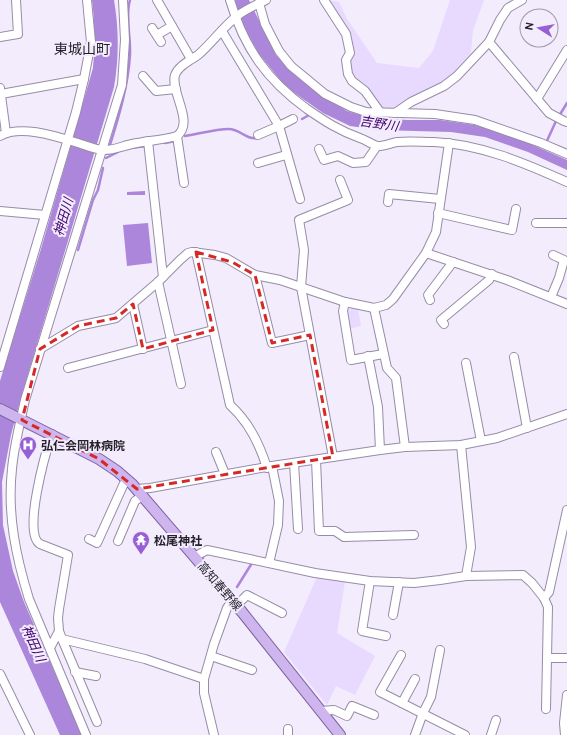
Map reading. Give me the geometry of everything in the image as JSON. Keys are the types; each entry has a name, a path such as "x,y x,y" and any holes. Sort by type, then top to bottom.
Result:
{"main road":[{"name":"高知春野線","path":"0,409 99,459 126,479 140,493 234,603 340,735"}],"street":[{"path":"0,36 18,34 16,0"},
{"path":"0,367 69,140 84,79 90,42 88,0"},
{"path":"86,735 29,600 23,580 12,524 10,504 12,470 24,400 100,150 122,84 125,40 123,0"},
{"path":"157,0 191,59"},
{"path":"230,0 245,41 263,68 289,95 336,128 377,146 399,142 449,143 490,152 534,167 567,182"},
{"path":"324,0 346,34 350,53 346,60 348,74 352,81 365,91 380,112"},
{"path":"394,113 411,102 444,86 458,76 489,42 508,8 522,0"},
{"path":"84,79 0,91 3,134 12,131 48,134 100,150 177,136 180,134 183,118 176,89 175,77 177,72 199,54 236,17 259,2 265,24 279,51 291,66 325,94 351,107 366,112 435,114 475,120 550,146 567,154"},
{"path":"157,35 172,26"},
{"path":"222,32 279,126 300,200"},
{"path":"489,42 549,113 565,122"},
{"path":"537,99 567,50"},
{"path":"143,76 156,91 176,89"},
{"path":"258,135 293,119"},
{"path":"177,136 184,183"},
{"path":"148,141 160,279 182,384"},
{"path":"40,349 78,326 116,318 188,254 196,252 226,258 255,275 280,280 345,302 374,308 386,305 393,299 426,253 436,232 449,143"},
{"path":"319,149 324,160 338,156 353,163 366,162 377,146"},
{"path":"258,163 286,155"},
{"path":"333,457 301,287 304,250 299,220 348,200 340,180"},
{"path":"388,202 389,194 440,199"},
{"path":"438,213 512,230 516,209"},
{"path":"0,211 45,215"},
{"path":"536,223 567,223"},
{"path":"196,252 230,405 246,423 264,459 270,467 279,501 278,525 269,563"},
{"path":"426,253 492,274 567,304"},
{"path":"551,297 560,278 564,260 552,255"},
{"path":"430,300 428,295 453,262"},
{"path":"444,324 441,320 489,280 492,274"},
{"path":"255,275 272,343 310,335"},
{"path":"345,302 343,311 351,360 383,354"},
{"path":"133,304 142,349"},
{"path":"374,308 387,368 396,378 404,447"},
{"path":"68,368 213,330"},
{"path":"368,356 378,407 380,450"},
{"path":"514,357 527,428"},
{"path":"466,363 481,441"},
{"path":"118,541 135,501 140,493 150,488 225,474 380,450 404,447 461,445 496,438 567,414"},
{"path":"52,434 38,486 34,514 34,537 37,542 68,555 58,614 61,635 75,672 97,722"},
{"path":"461,445 471,547 466,576"},
{"path":"216,452 225,474"},
{"path":"316,460 319,531 335,531 344,537 414,535"},
{"path":"294,463 298,529"},
{"path":"89,539 97,542 126,479"},
{"path":"544,598 549,592 567,510"},
{"path":"194,557 207,550 315,572 370,581 414,583 466,576 523,575 532,583 544,598 548,607 546,709"},
{"path":"370,581 362,631 386,636"},
{"path":"393,614 399,582"},
{"path":"214,735 204,693 203,679 227,608 247,595 282,613"},
{"path":"50,648 61,635"},
{"path":"61,635 203,679"},
{"path":"416,735 423,713 431,697 440,650"},
{"path":"401,655 380,692 465,735"},
{"path":"211,656 252,670"},
{"path":"547,658 567,658"},
{"path":"75,672 96,676"},
{"path":"0,674 27,734"},
{"path":"402,703 415,679"},
{"path":"565,735 564,723 567,695"},
{"path":"321,711 334,710 348,716 352,706 374,715"},
{"path":"491,735 496,720"}],"highlighted area":[{"path":"196,252 232,262 255,275 272,343 310,335 333,457 137,489 99,459 22,420 40,349 78,326 116,318 133,304 143,349 213,330"}],"shaded area":[{"path":"326,0 339,2 347,19 377,63 419,68 433,51 450,0 484,0 473,30 471,53 446,80 393,109 381,108 354,78 348,61 352,54"},
{"path":"351,309 358,309 361,326 349,329 347,311"},
{"path":"317,577 345,581 337,633 375,656 355,695 336,686 327,705 284,652"}],"water":[{"name":"神田川","path":"92,0 114,0 118,44 114,87 20,401 11,435 2,482 3,525 13,571 24,602 82,735 60,735 0,602 0,381 41,249 93,68 94,17"},
{"name":"吉野川","path":"235,0 249,0 276,55 291,71 311,88 347,111 370,118 440,120 475,125 517,138 567,160 567,170 528,152 485,137 451,132 379,130 350,126 323,113 286,87 259,54 241,22"},
{"path":"145,191 145,195 127,195 127,192"},
{"path":"148,223 152,263 127,266 123,225"}],"waterway":[{"path":"110,145 123,101 129,67 130,49 128,12 130,0"},
{"path":"546,143 556,121 567,103"},
{"path":"302,119 311,114"},
{"path":"185,136 224,129 233,129 250,137 257,138"},
{"path":"165,143 175,141"},
{"path":"130,148 147,146"},
{"path":"106,158 118,152"},
{"path":"78,250 93,200 98,190 103,168"},
{"path":"237,587 252,563"}],"place":[{"name":"弘仁会岡林病院","path":"28,460"},
{"name":"松尾神社","path":"141,555"}],"district":[{"name":"東城山町","path":"82,49"}]}
